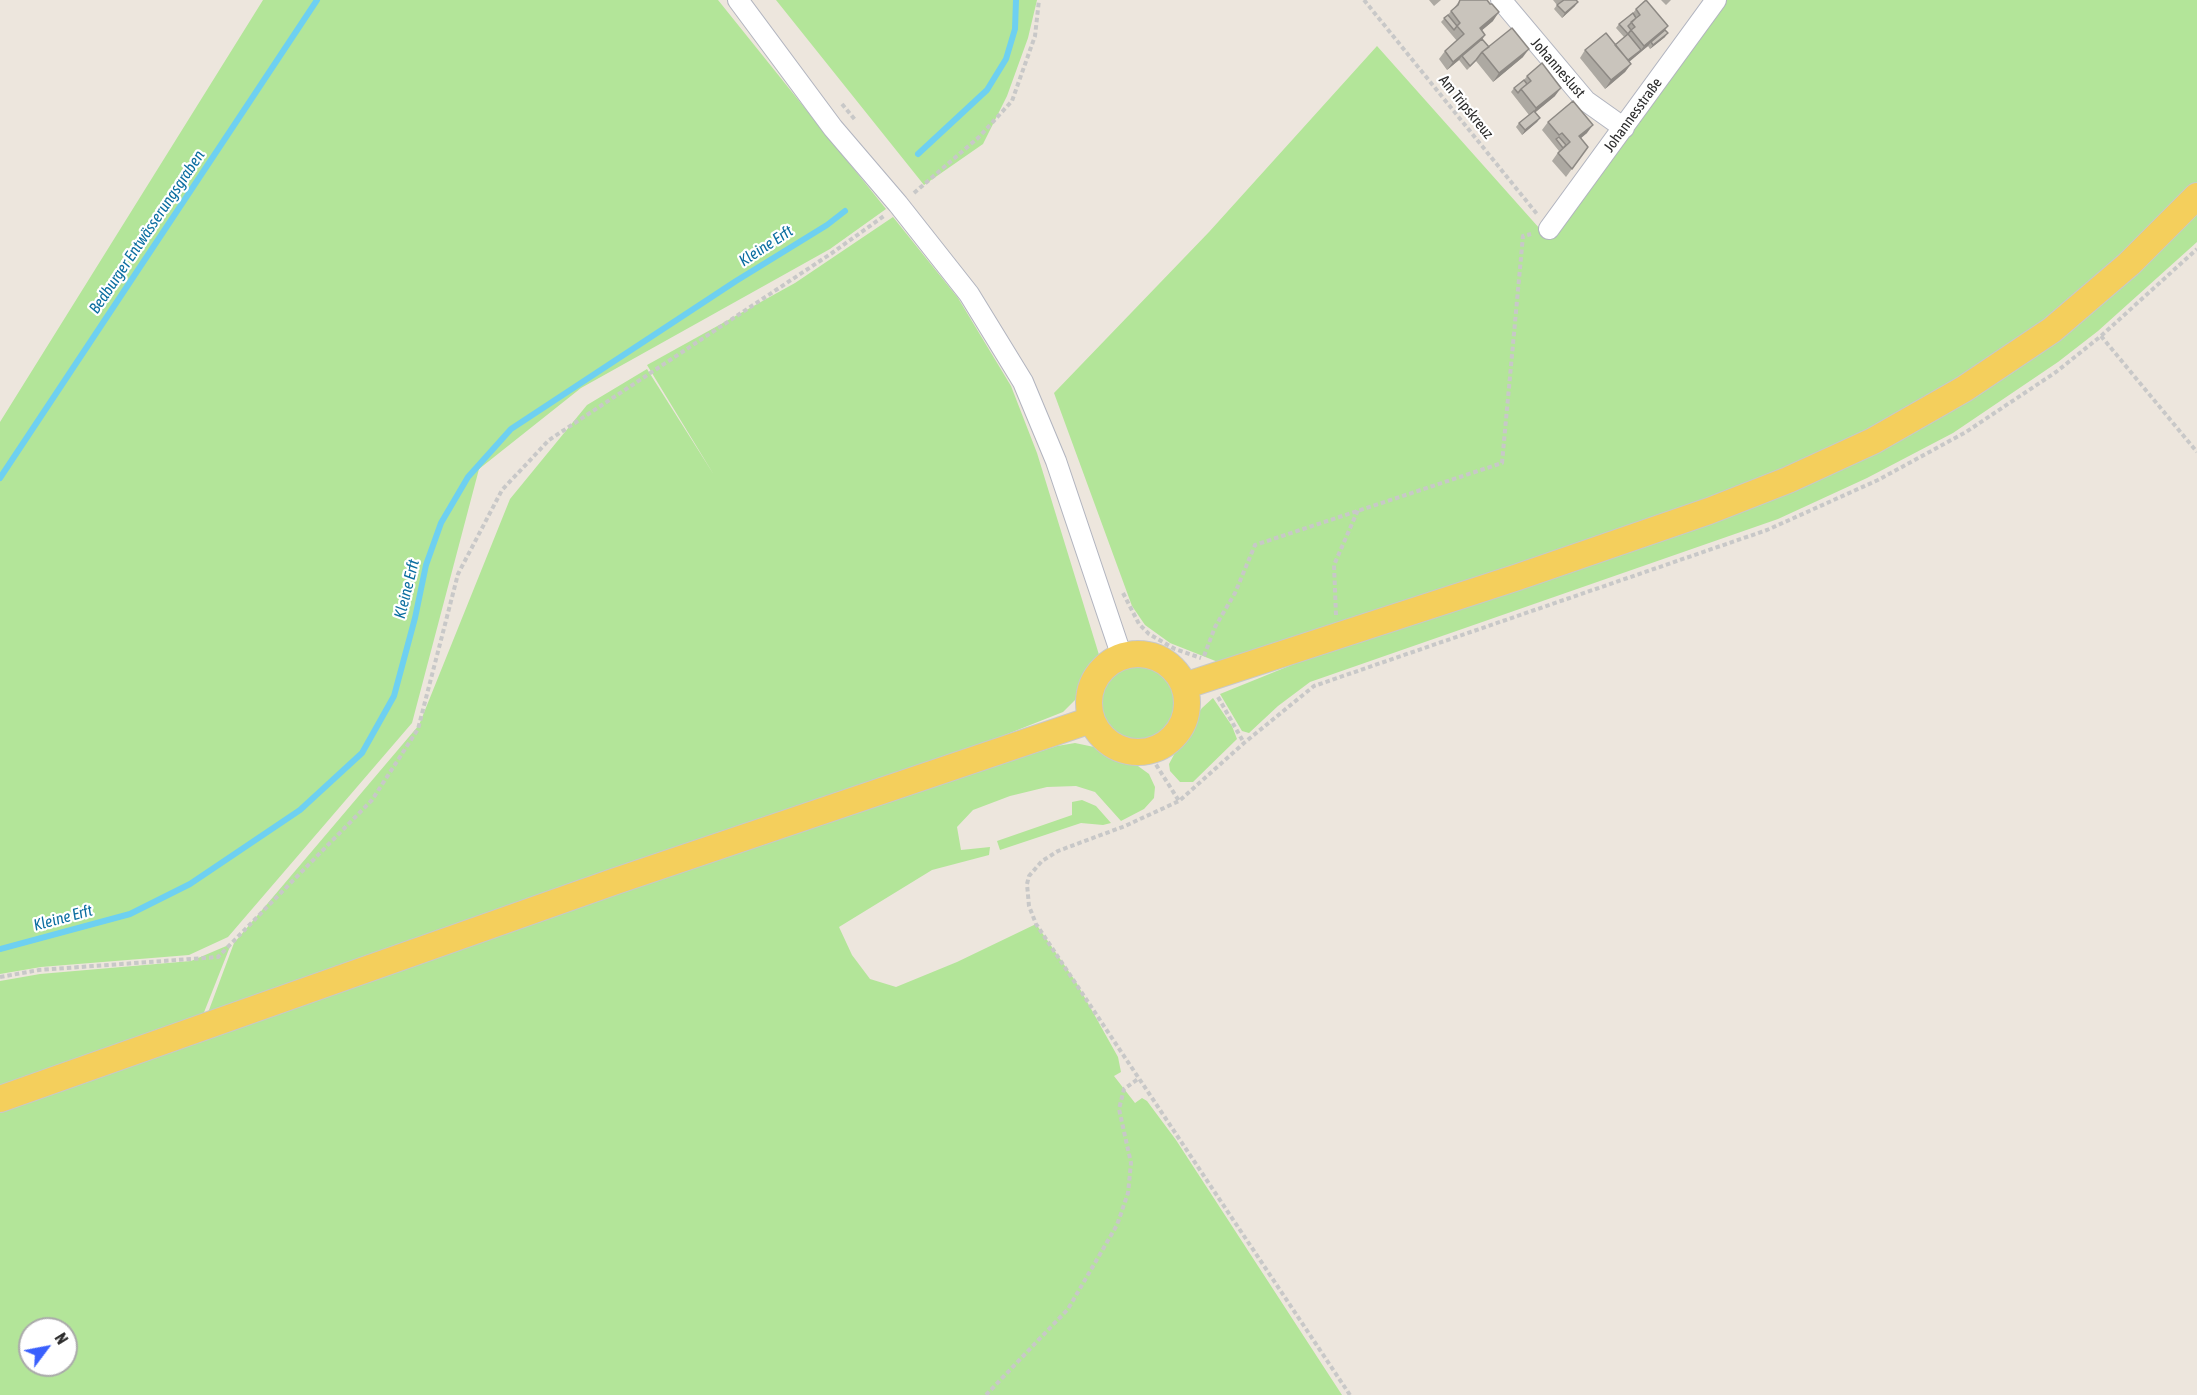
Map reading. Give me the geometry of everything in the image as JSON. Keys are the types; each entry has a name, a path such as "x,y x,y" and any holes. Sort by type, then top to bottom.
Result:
{"main road":[{"path":"1198,675 1187,703 1184,720 1174,736 1161,747 1148,752 1128,752 1111,745 1097,731 1091,720 1089,698 1096,677 1111,662 1122,657 1135,654 1152,656 1175,671 1198,675 1709,511 1788,480 1873,441 1964,388 2052,330 2129,264 2197,196"},
{"path":"0,1099 613,882 1091,720"}],"street":[{"path":"738,0 833,128 905,199 969,294 1023,382 1056,461 1122,657"},
{"name":"Johanneslust","path":"1501,0 1586,101 1624,128"},
{"name":"Johannesstraße","path":"1549,229 1716,0"}],"path":[{"path":"0,978 39,970 218,957 372,800 418,729 458,574 502,490 549,440 832,253 905,199 979,137 1012,101 1035,36 1039,0"},
{"name":"Am Tripskreuz","path":"1364,0 1549,229"},
{"path":"836,97 857,123"},
{"path":"905,199 906,184"},
{"path":"1350,1395 1036,924 1029,906 1027,884 1034,868 1058,851 1125,826 1179,801 1244,743 1198,675 1215,627 1235,592 1255,545 1502,463 1523,236 1549,229"},
{"path":"2101,336 2197,452"},
{"path":"1336,618 1334,565 1358,510"},
{"path":"1148,752 1179,801"},
{"path":"986,1395 1068,1308 1117,1225 1128,1193 1131,1163 1119,1109 1124,1089 1138,1079"}],"green space":[{"path":"263,0 718,0 886,209 830,249 581,388 479,469 412,723 228,937 189,955 41,967 0,974 0,422"},
{"path":"776,0 1037,0 1028,38 1007,96 983,144 924,185"},
{"path":"1726,0 2197,0 2197,182 2117,261 2035,328 1957,380 1878,426 1787,469 1702,502 1333,628 1218,662 1170,643 1145,625 1132,606 1054,393 1209,232 1377,46 1548,238"},
{"path":"2197,211 2197,242 2098,331 2058,362 1953,433 1867,478 1778,519 1310,682 1278,706 1249,733 1242,731 1220,694 1299,662 1427,618 1925,425"},
{"path":"893,217 958,298 1011,386 1037,453 1100,658 1076,699 1063,712 972,748 206,1018 234,943 419,725 510,499 587,405 647,369 714,475 647,365 795,283"},
{"path":"1139,663 1155,666 1169,675 1178,689 1181,705 1178,721 1169,735 1155,744 1139,747 1123,744 1109,735 1100,721 1097,705 1100,689 1109,675 1123,666"},
{"path":"1213,698 1232,726 1237,739 1193,782 1180,782 1170,771 1169,764 1192,729 1193,720"},
{"path":"1075,743 1094,747 1117,761 1138,766 1149,774 1155,787 1154,798 1144,809 1121,821 1095,792 1076,786 1047,787 1010,796 973,810 957,827 961,850 990,847 989,855 932,870 839,927 852,955 870,979 896,987 957,962 1036,924 1076,982 1118,1057 1121,1072 1114,1076 1135,1103 1142,1098 1147,1101 1176,1140 1342,1395 0,1395 0,1112 151,1055 737,849 1057,746"},
{"path":"1082,800 1096,806 1111,823 1103,825 1081,823 1000,850 997,841 1072,815 1072,802"},
{"path":"231,944 201,1020 0,1090 0,981 40,974 191,961"}],"building":[{"path":"1460,0 1487,0 1499,12 1480,28 1485,35 1453,62 1445,51 1464,34 1457,26 1460,23 1451,11"},
{"path":"1564,0 1578,2 1565,13 1557,5"},
{"path":"1646,0 1668,26 1644,46 1631,30 1635,27 1631,22 1640,15 1636,9"},
{"path":"1633,13 1636,18 1628,26 1631,30 1628,34 1619,24"},
{"path":"1448,15 1457,26 1454,30 1444,18"},
{"path":"1512,28 1529,49 1499,73 1482,52"},
{"path":"1665,30 1668,33 1653,45 1651,42"},
{"path":"1606,33 1631,64 1611,80 1585,50"},
{"path":"1628,34 1641,50 1628,60 1615,45"},
{"path":"1482,39 1489,47 1470,66 1462,56"},
{"path":"1542,63 1561,88 1536,108 1521,89 1531,81 1527,76"},
{"path":"1524,80 1527,84 1518,93 1514,88"},
{"path":"1573,101 1593,125 1579,136 1588,147 1572,169 1558,153 1570,142 1562,133 1559,135 1548,122"},
{"path":"1534,111 1540,118 1525,130 1519,123"},
{"path":"1559,137 1566,145 1563,148 1556,139"}],"waterway":[{"name":"Bedburger Entwässerungsgraben","path":"0,478 317,0"},
{"name":"Kleine Erft","path":"918,154 987,90 1006,59 1015,29 1016,0"},
{"name":"Kleine Erft","path":"0,949 130,914 190,884 300,810 362,753 394,696 415,618 426,565 441,523 468,477 511,429 736,281 827,225 845,211"}]}
